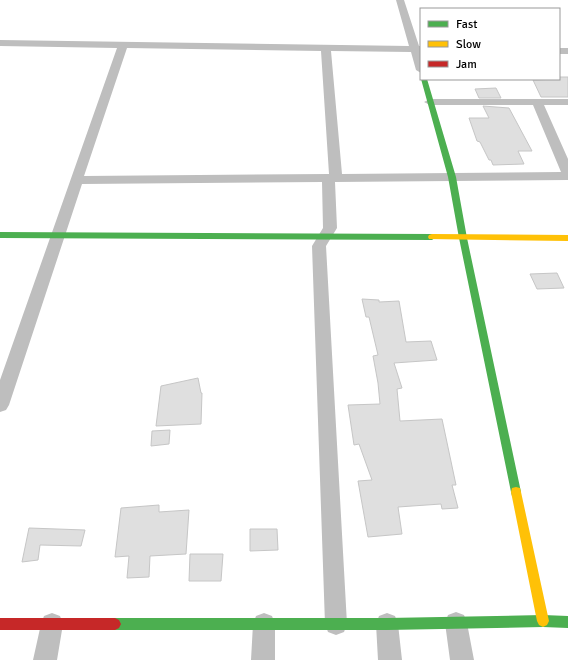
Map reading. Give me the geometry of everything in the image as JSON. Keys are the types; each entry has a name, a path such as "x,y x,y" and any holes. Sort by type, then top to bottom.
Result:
{"street":[{"path":"400,0 418,49 420,63"},
{"path":"0,43 418,49"},
{"path":"0,405 123,44"},
{"path":"326,48 332,178 330,228 319,246 336,624"},
{"path":"424,80 452,176 463,238 543,621"},
{"path":"430,102 568,102"},
{"path":"537,102 568,173"},
{"path":"76,180 568,176"},
{"path":"0,235 568,238"},
{"path":"0,624 387,624 543,621 568,622"},
{"path":"456,623 462,660"},
{"path":"45,660 52,624"},
{"path":"263,660 264,624"},
{"path":"387,624 390,660"}],"building":[{"path":"560,77 568,77 568,97 541,97 533,80 560,80"},
{"path":"496,88 501,98 479,98 475,89"},
{"path":"483,106 509,108 532,151 518,151 524,164 493,165 491,160 489,160 480,142 477,141 469,118 489,118"},
{"path":"557,273 564,288 537,289 530,274"},
{"path":"362,299 379,300 379,302 399,301 406,342 431,341 437,360 394,363 402,388 397,389 400,421 442,419 456,485 452,485 458,508 442,509 441,504 398,507 402,534 368,537 358,481 372,480 359,444 354,445 348,405 380,404 373,356 378,355 369,317 366,317"},
{"path":"198,378 202,393 201,424 156,426 161,386"},
{"path":"170,430 169,444 151,446 152,431"},
{"path":"159,505 159,512 189,510 186,554 150,556 149,577 127,578 129,556 115,557 121,508"},
{"path":"29,528 85,530 81,546 40,545 38,560 22,562"},
{"path":"250,529 277,529 278,550 250,551"},
{"path":"190,554 223,554 221,581 189,581"}],"traffic: fast":[{"path":"424,80 452,177 463,238 516,492"},
{"path":"0,235 432,237"},
{"path":"115,624 387,624 543,621 568,622"}],"traffic: slow":[{"path":"432,237 568,238"},
{"path":"516,492 543,621"}],"traffic: jam":[{"path":"0,624 115,624"}]}
